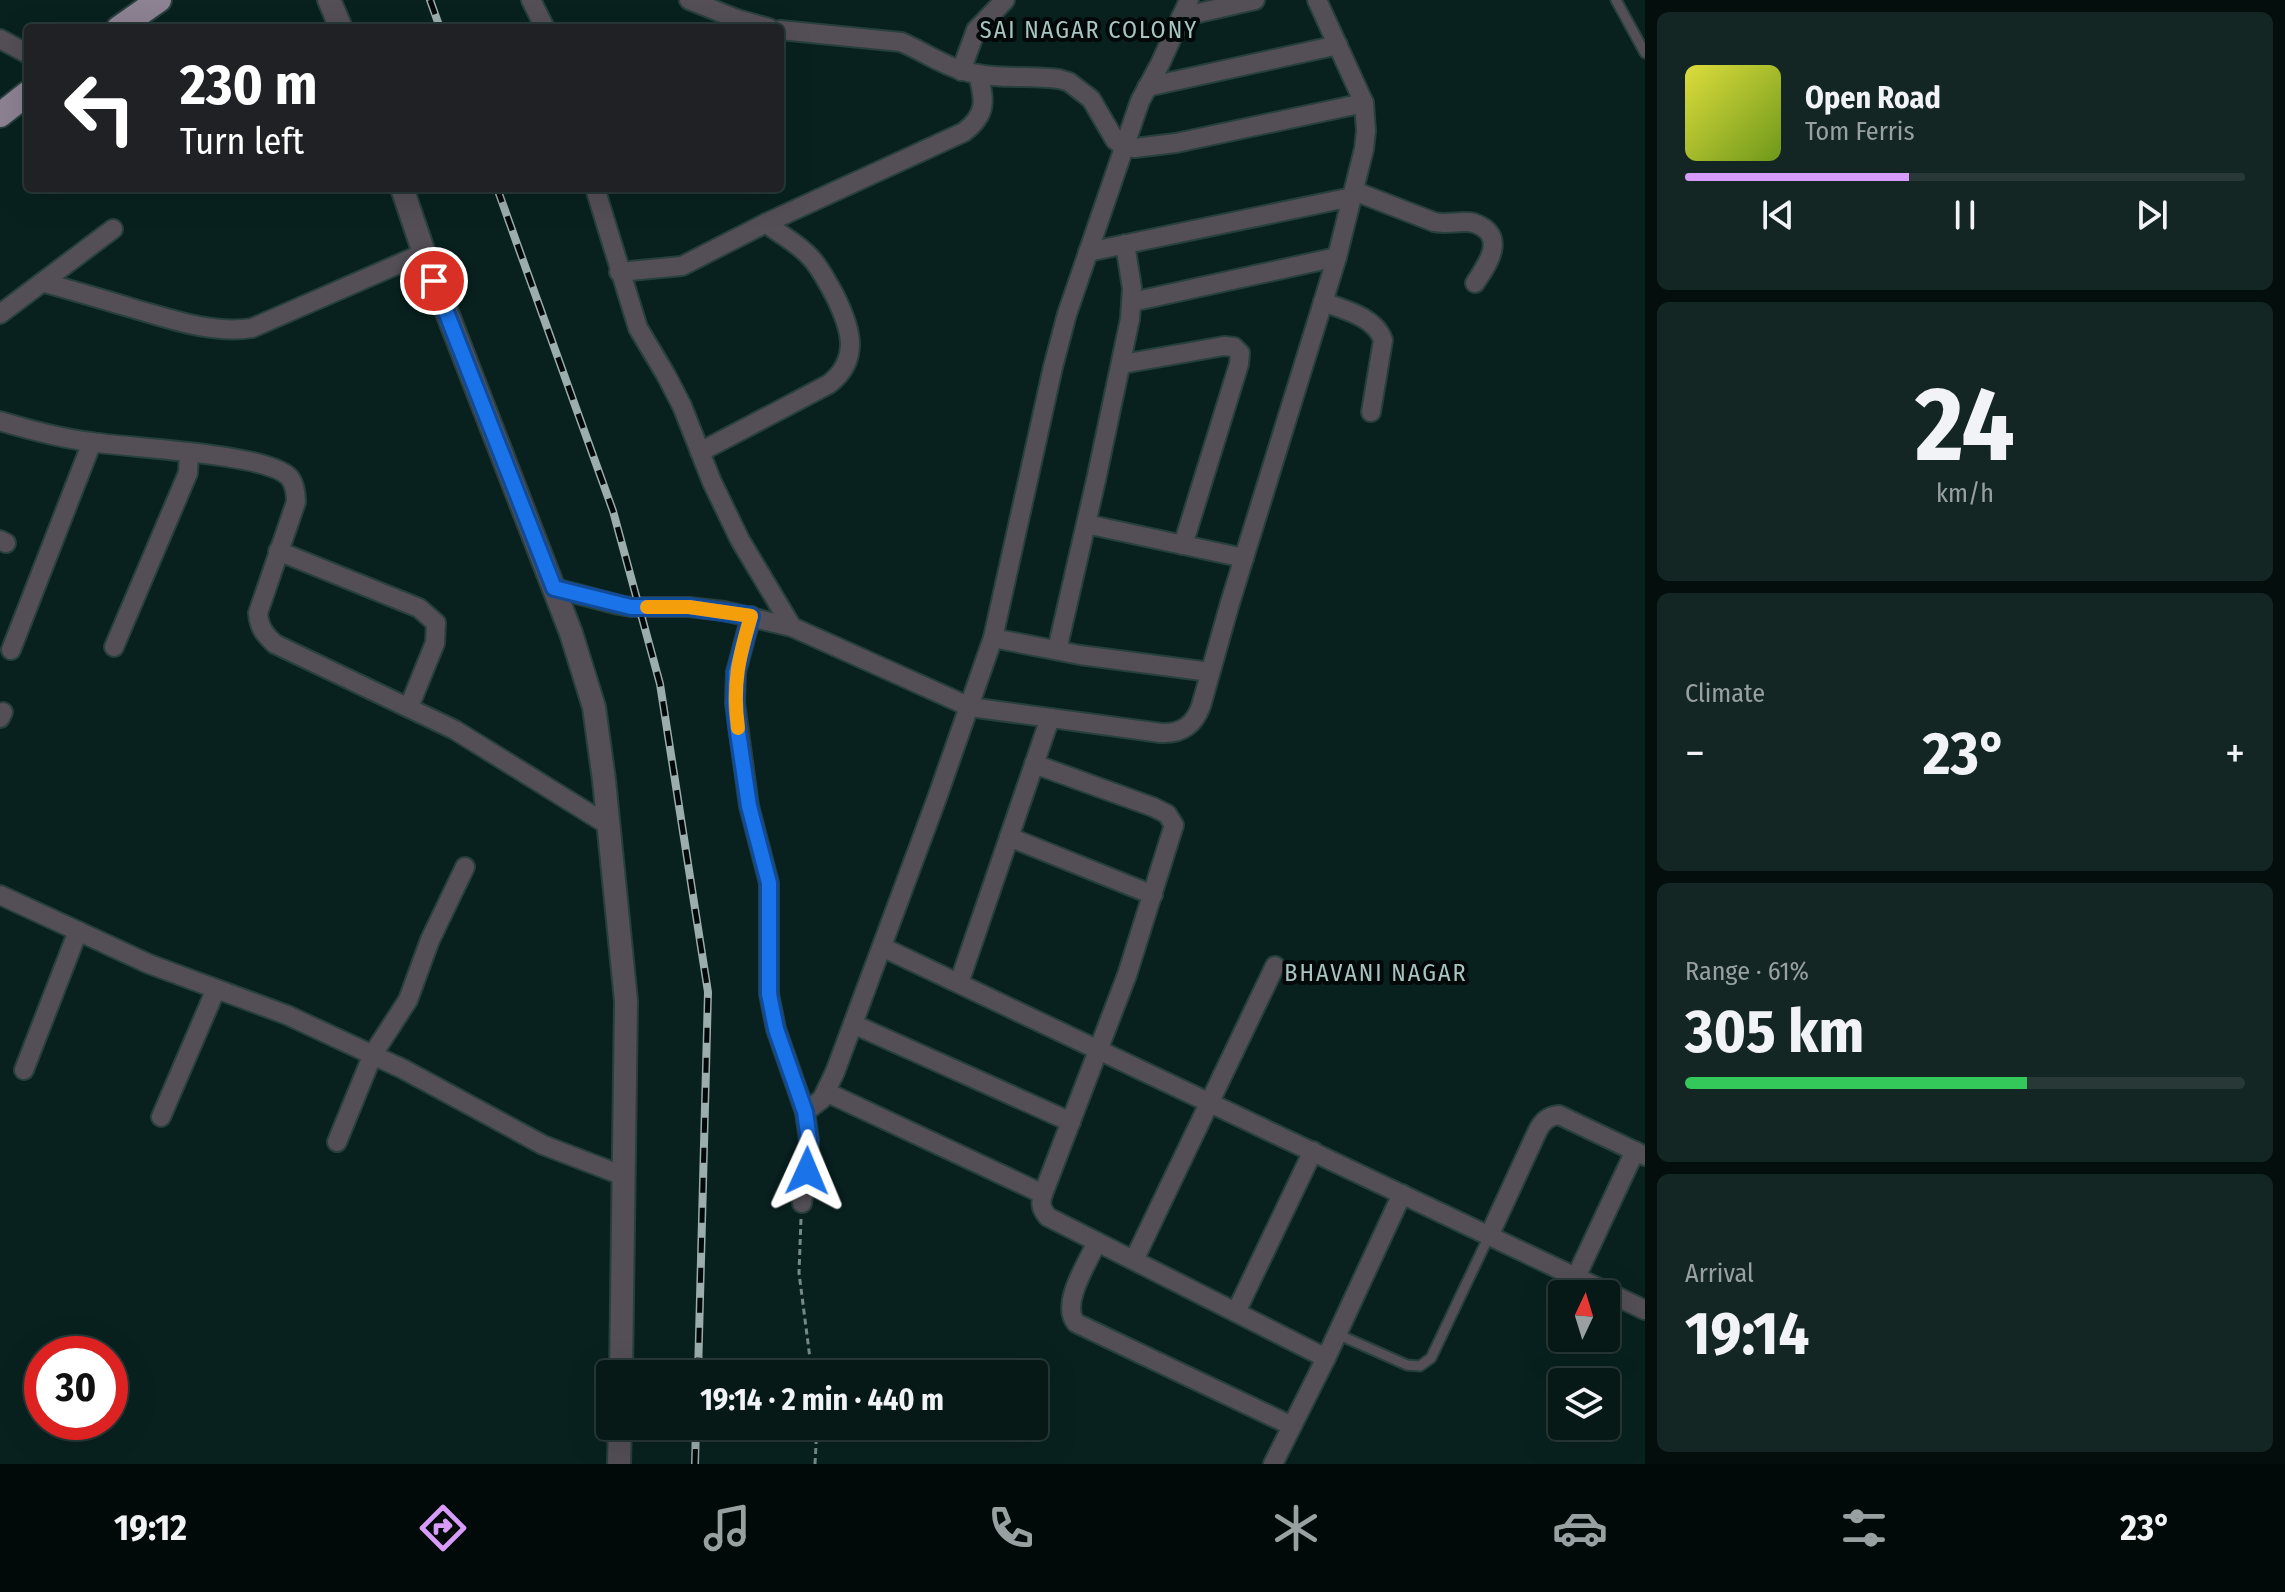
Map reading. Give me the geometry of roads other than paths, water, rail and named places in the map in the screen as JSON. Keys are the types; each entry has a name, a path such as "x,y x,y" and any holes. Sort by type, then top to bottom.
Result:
{"main road":[{"path":"125,24 159,0"},
{"path":"0,115 24,96"}],"street":[{"path":"329,0 339,24"},
{"path":"531,0 543,24"},
{"path":"689,0 755,24"},
{"path":"619,272 682,266 766,223 964,132 982,112 983,96 970,73 976,30 1005,0"},
{"path":"805,1112 826,1092 970,707 993,638 1067,314 1140,101 1189,0"},
{"path":"1181,17 1255,0"},
{"path":"554,588 631,607 689,607 751,616 792,627 970,707 1161,733 1186,728 1197,716 1337,257 1366,131 1364,103 1317,0"},
{"path":"784,30 901,42 939,62 970,73 1037,76 1069,82 1091,99 1111,134 1124,146 1134,148 1176,143 1364,103"},
{"path":"0,39 24,52"},
{"path":"1147,87 1338,45"},
{"path":"403,192 554,588 594,707 626,1001 621,1360"},
{"path":"596,192 638,328 672,385 740,540 792,627"},
{"path":"1088,252 1353,194 1434,222 1474,223 1480,227 1491,238 1493,254 1475,283"},
{"path":"700,452 829,384 839,376 848,356 850,331 831,288 812,259 798,245 766,223"},
{"path":"0,314 113,229"},
{"path":"1057,650 1122,364 1132,302 1125,244"},
{"path":"45,283 176,321 237,331 252,328 424,253"},
{"path":"1132,302 1337,257"},
{"path":"1323,302 1373,324 1381,333 1383,340 1371,412"},
{"path":"1122,364 1224,346 1234,347 1240,353 1183,545"},
{"path":"0,421 46,435 222,455 269,466 290,477 296,502 258,613 264,635 275,644 455,730 608,825"},
{"path":"11,650 92,442"},
{"path":"114,647 188,473 189,453"},
{"path":"1086,524 1244,558"},
{"path":"278,551 419,608 436,623 435,643 409,707"},
{"path":"751,616 736,672 735,703 749,806 769,883 771,1006 805,1112 809,1140 802,1203"},
{"path":"993,638 1155,666 1210,672"},
{"path":"959,983 1050,718"},
{"path":"1034,764 1167,814 1174,825 1127,975 1043,1194 1042,1211 1048,1217 1326,1358"},
{"path":"1009,837 1153,895"},
{"path":"337,1142 373,1054 408,1000 430,940 465,867"},
{"path":"0,895 149,964 287,1015 373,1054 543,1145 624,1176"},
{"path":"24,1070 78,931"},
{"path":"882,947 1645,1310"},
{"path":"1134,1260 1275,966"},
{"path":"161,1117 216,989"},
{"path":"853,1024 1071,1122"},
{"path":"826,1092 1043,1194"},
{"path":"1489,1236 1542,1123 1551,1116 1559,1115 1640,1154 1576,1277"},
{"path":"1236,1312 1313,1151"},
{"path":"1273,1464 1402,1194"},
{"path":"1097,1242 1070,1300 1072,1319 1292,1426"},
{"path":"619,1464 620,1440"}],"lane":[{"path":"1616,0 1645,53"},
{"path":"1337,1334 1407,1365 1414,1367 1426,1362 1431,1358 1489,1236"}],"railway":[{"path":"430,0 439,24"},
{"path":"498,192 613,511 660,684 708,992 698,1360"},
{"path":"695,1464 696,1440"}],"district":[{"name":"SAI NAGAR COLONY","path":"1089,30"},
{"name":"BHAVANI NAGAR","path":"1376,973"}]}
